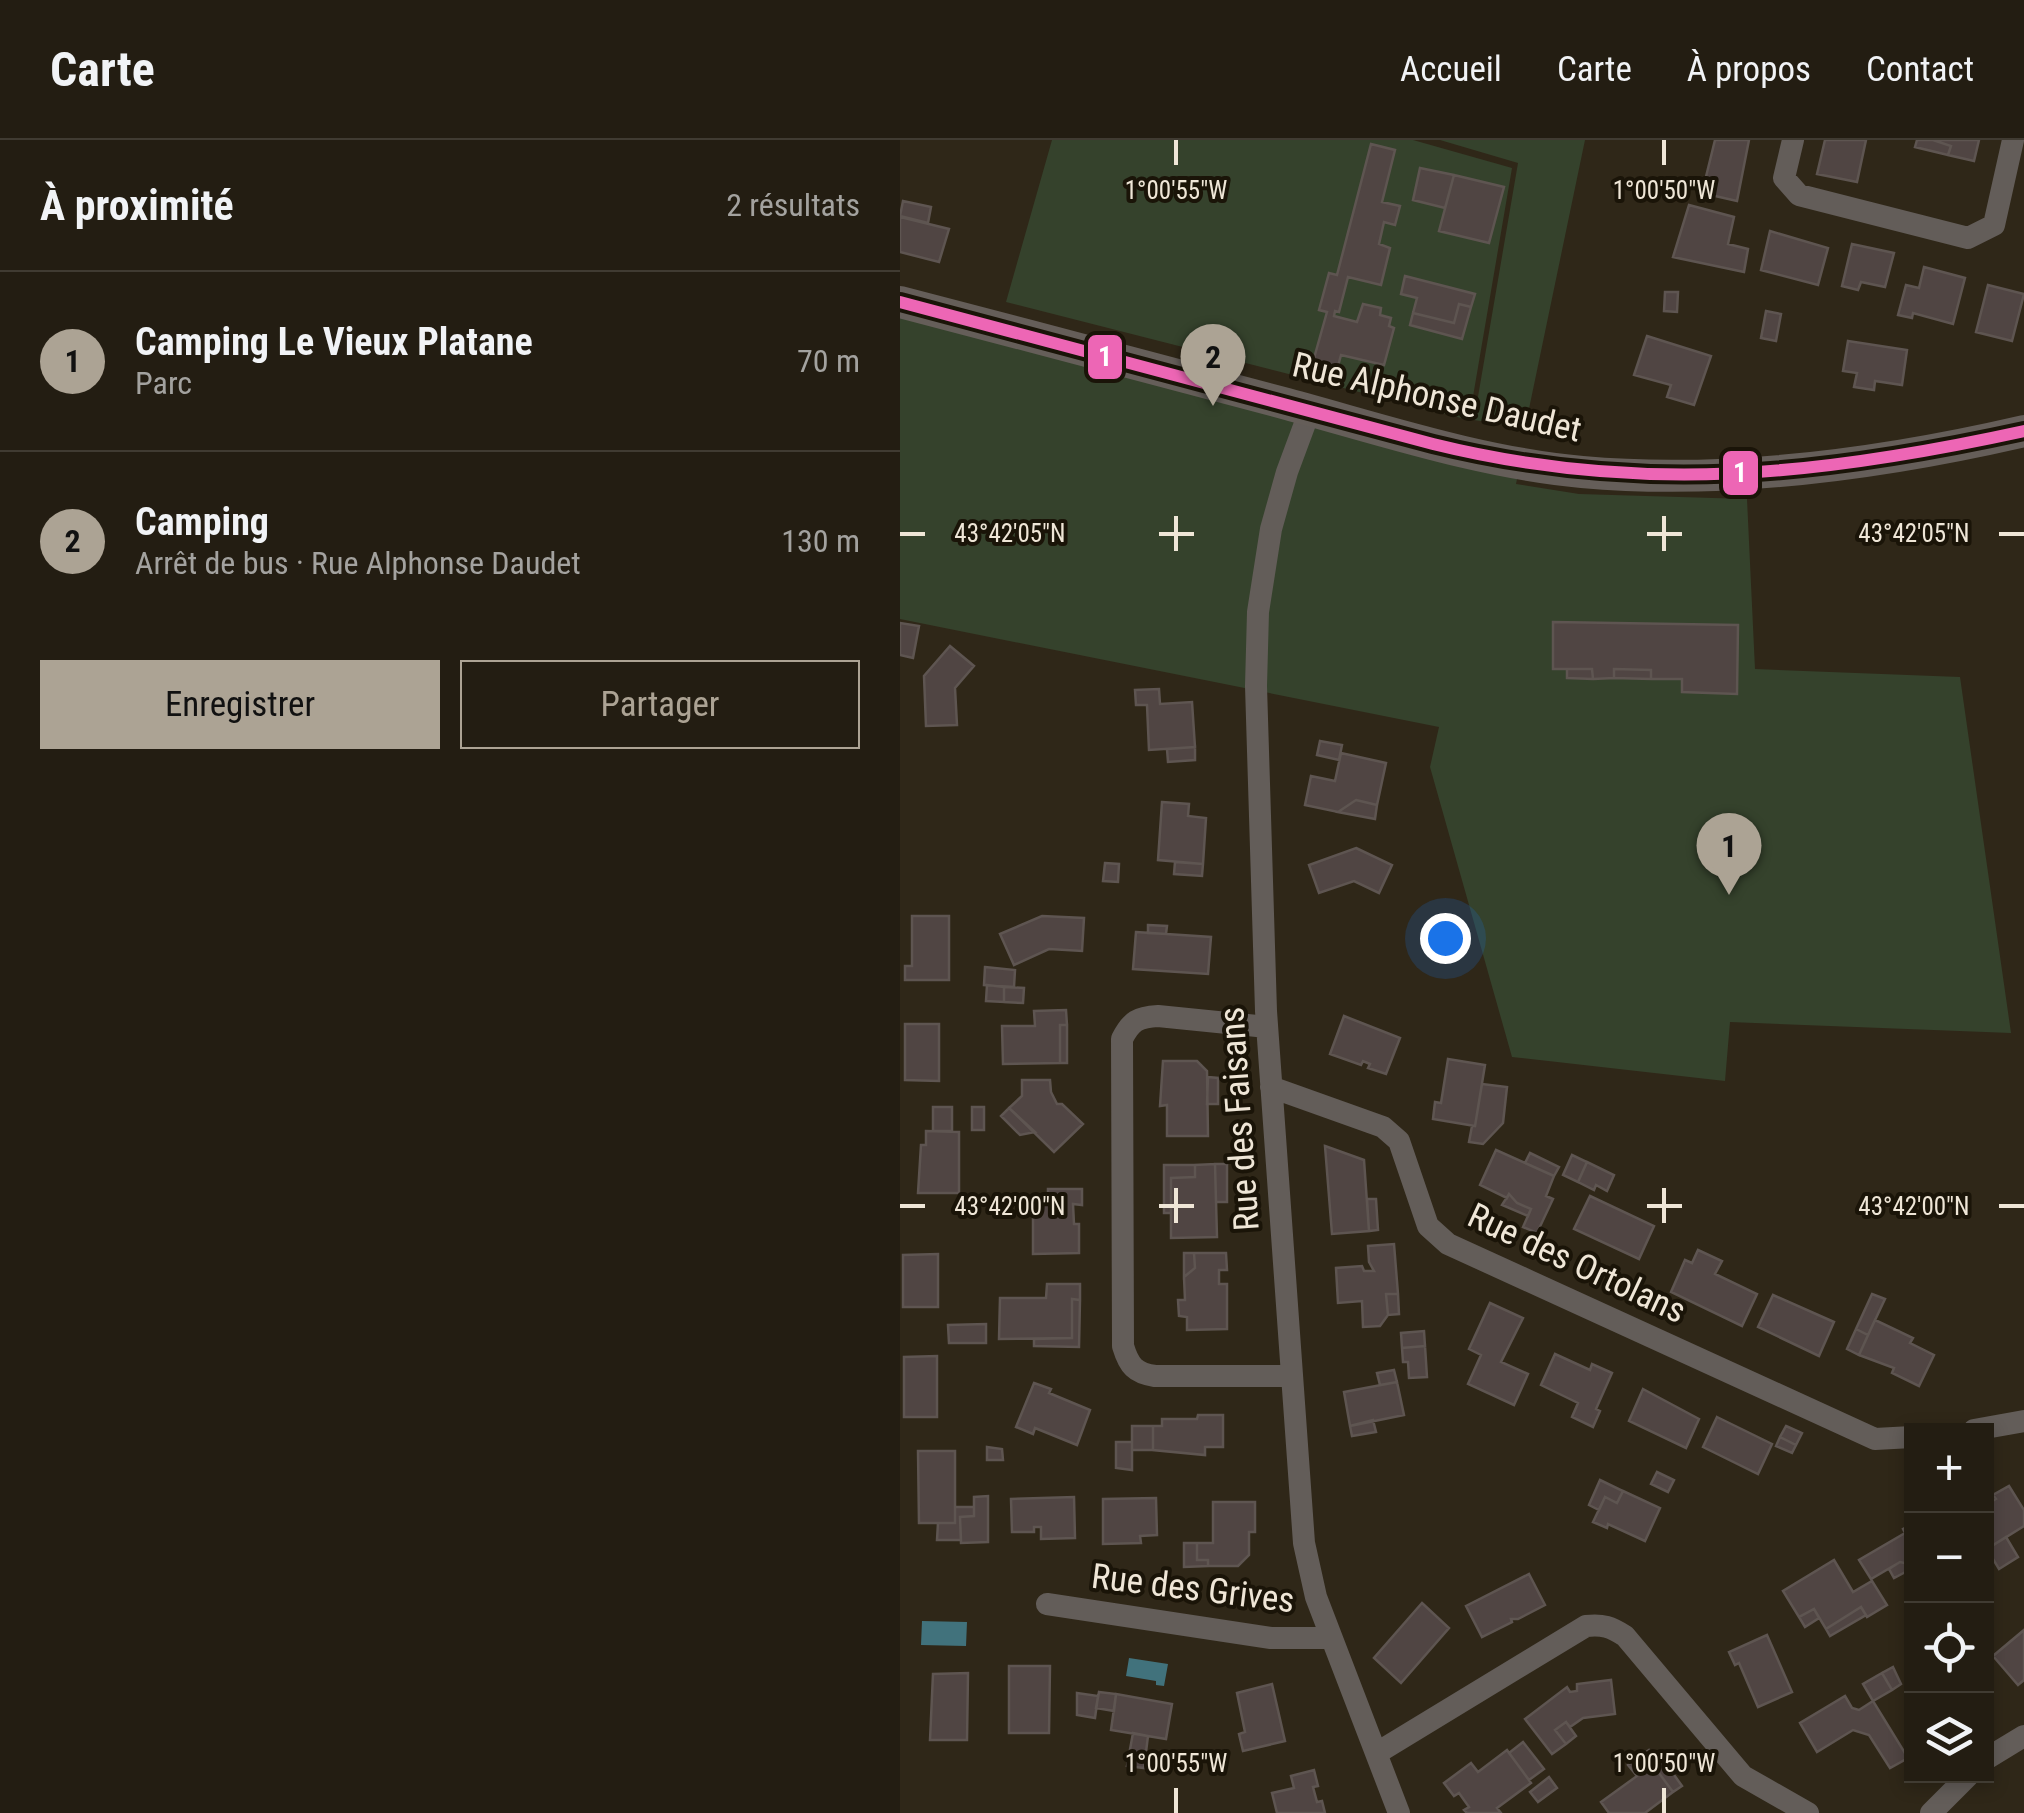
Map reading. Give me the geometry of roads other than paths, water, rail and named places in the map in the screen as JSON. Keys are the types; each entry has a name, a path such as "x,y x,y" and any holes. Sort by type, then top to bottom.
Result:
{"street":[{"path":"1793,140 1784,178 1799,195 1968,238 1994,225 2013,140"},
{"name":"Rue Alphonse Daudet","path":"900,302 1412,438 1541,467 1626,475 1781,471 1870,461 2024,431"},
{"name":"Rue des Faisans","path":"1310,410 1271,529 1258,612 1256,686 1271,1088 1304,1544 1316,1597 1399,1813"},
{"path":"1268,1027 1140,1017 1129,1026 1122,1040 1123,1346 1128,1363 1138,1374 1292,1376"},
{"name":"Rue des Ortolans","path":"1271,1088 1383,1127 1399,1141 1428,1226 1448,1244 1875,1439 1904,1437"},
{"path":"1994,1427 2024,1422"},
{"name":"Rue des Grives","path":"1046,1604 1271,1638 1331,1638"},
{"path":"1377,1754 1586,1626 1610,1626 1625,1636 1743,1776 1808,1813"},
{"path":"1994,1753 2024,1736"},
{"path":"1931,1813 1961,1783"}],"water":[{"path":"922,1621 967,1622 966,1646 921,1645"},
{"path":"1129,1658 1168,1664 1164,1686 1126,1676"}],"place":[{"name":"Camping","path":"1213,406"},
{"name":"Camping Le Vieux Platane","path":"1729,895"}]}
